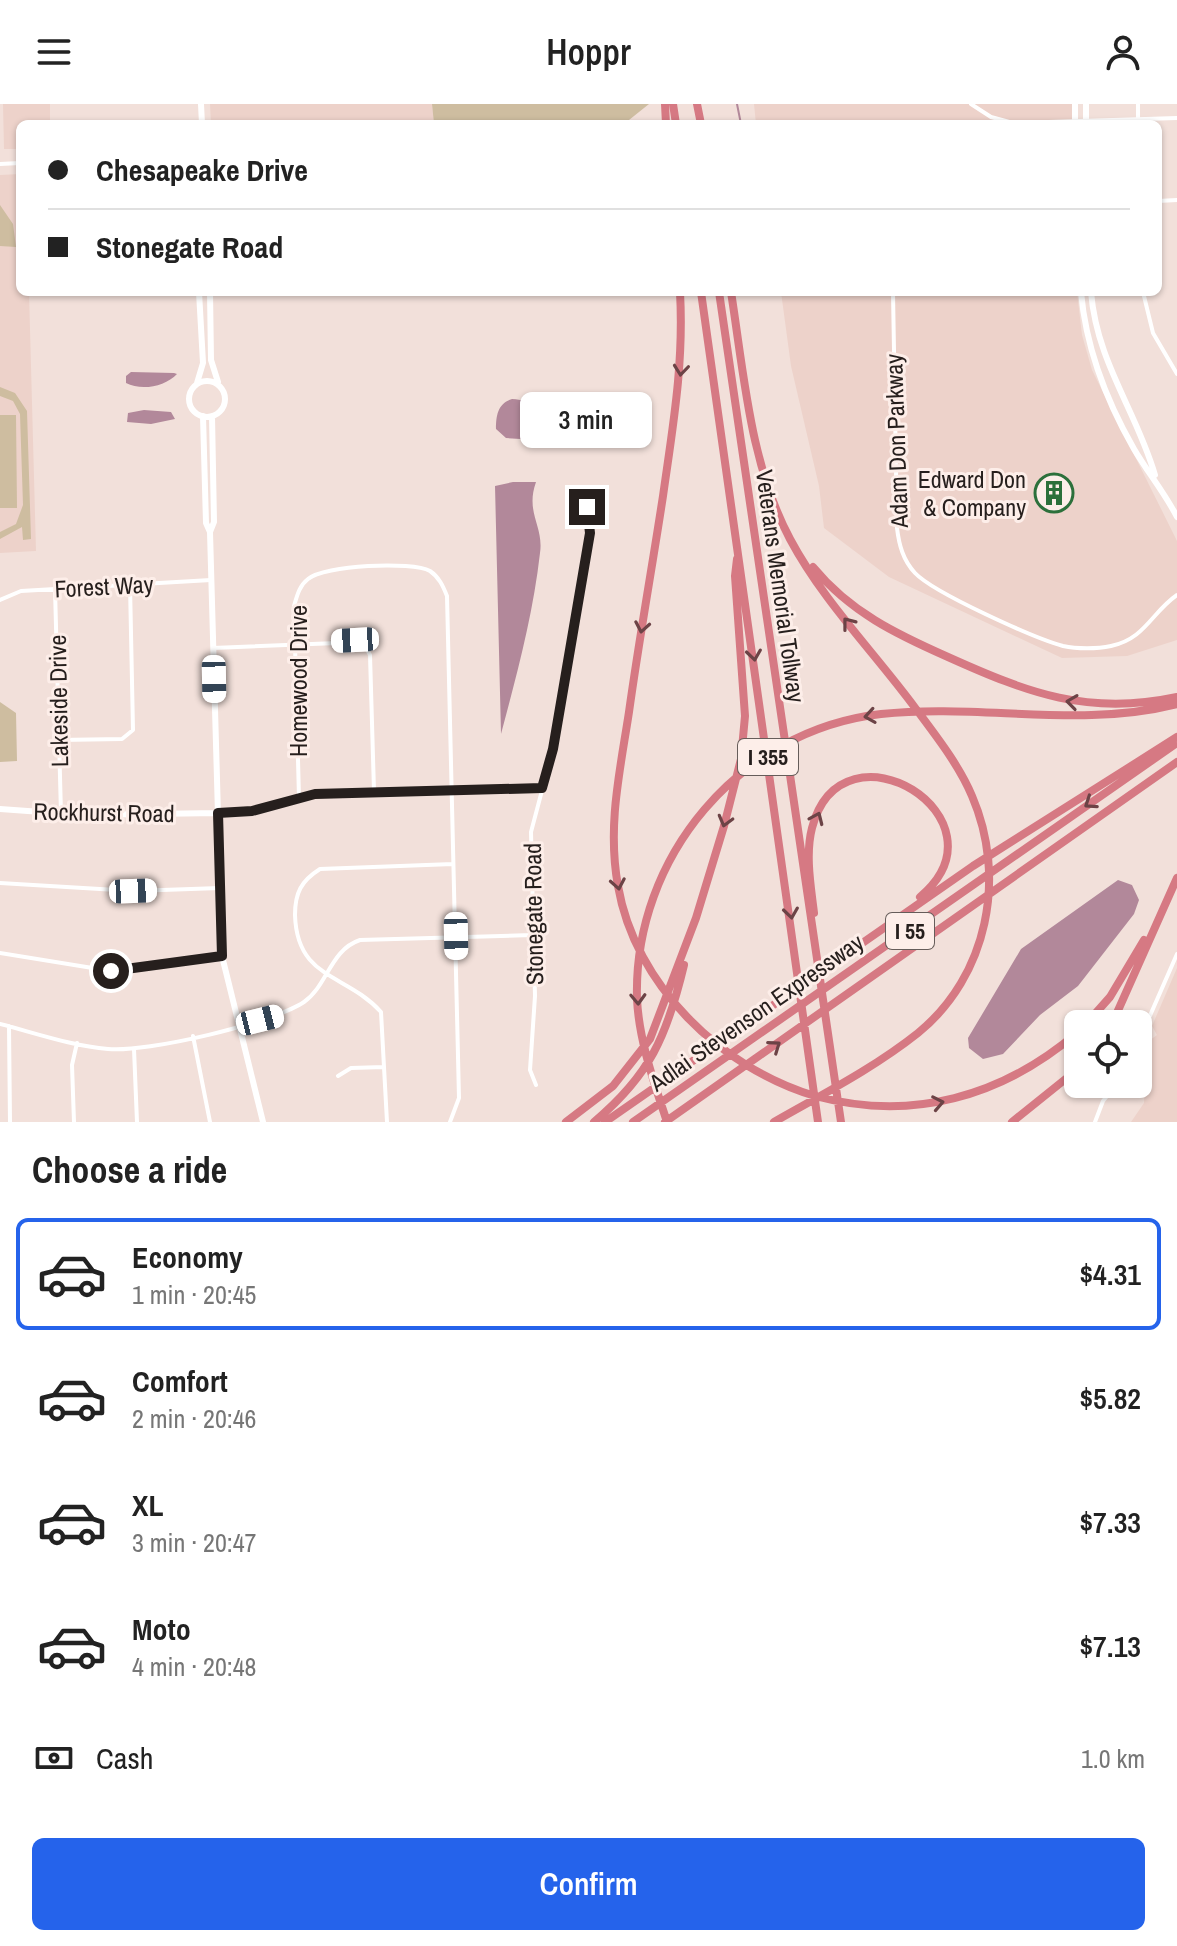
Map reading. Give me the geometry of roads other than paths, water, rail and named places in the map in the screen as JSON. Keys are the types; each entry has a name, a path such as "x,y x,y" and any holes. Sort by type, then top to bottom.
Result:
{"highway":[{"path":"680,296 683,348 676,420 613,807 615,863 625,916 656,975 694,1026 740,1063 779,1084 853,1108 895,1109 968,1097 1033,1067 1064,1043"},
{"name":"Veterans Memorial Tollway","path":"702,296 818,1122"},
{"name":"Veterans Memorial Tollway","path":"720,296 814,954 841,1119"},
{"path":"732,296 762,469 773,503 811,574 951,758 971,793 983,827 990,884 979,946 948,1002 919,1032 875,1065 774,1122"},
{"path":"792,542 833,591 872,621 1010,686 1052,698 1098,704 1143,703 1177,697"},
{"path":"594,1122 624,1097 652,1059 679,986 724,826 744,734 745,695 735,576 738,550"},
{"path":"666,1122 643,1041 637,982 648,915 666,867 689,828 738,775 774,750 807,734 874,715 1087,715 1144,711 1177,704"},
{"path":"605,1122 973,866 1177,740"},
{"name":"Adlai Stevenson Expressway","path":"633,1122 1177,740"},
{"name":"Adlai Stevenson Expressway","path":"666,1122 1177,762"},
{"path":"814,954 810,855 815,820 828,798 845,785 868,778 889,778 915,788 933,805 944,831 944,860 941,872 923,895 854,949"},
{"path":"1118,1010 1177,878"},
{"path":"1098,1010 1110,997 1161,911"},
{"path":"566,1122 613,1086 650,1039 696,918"},
{"path":"1012,1122 1064,1080"}],"street":[{"path":"971,104 994,120"},
{"path":"199,296 203,363 197,384 190,393 190,404 203,416 212,416 225,403 211,360 210,296"},
{"name":"Adam Don Parkway","path":"893,296 897,528 901,550 916,574 933,587 1020,628 1060,645 1078,648 1105,647 1129,640 1147,628 1177,595"},
{"path":"1082,296 1089,346 1098,374 1135,451 1176,512"},
{"path":"1092,296 1104,358 1147,449 1156,478"},
{"path":"1144,296 1153,333 1177,374"},
{"path":"197,384 209,380 220,385"},
{"path":"203,416 206,523 210,532 222,956 263,1122"},
{"path":"210,532 214,522 212,416"},
{"name":"Stonegate Road","path":"536,1085 530,1070 530,1031 535,996 531,832 553,749 590,533 587,507"},
{"name":"Homewood Drive","path":"299,798 294,606 300,588 318,573 412,565 428,570 439,578 447,596 459,1098 450,1122"},
{"name":"Forest Way","path":"0,600 15,592 211,580"},
{"path":"59,740 122,739 133,730 130,585"},
{"name":"Lakeside Drive","path":"55,589 61,814"},
{"path":"213,648 355,640 369,649 374,792"},
{"name":"Rockhurst Road","path":"0,809 61,814 218,813 252,811 315,794 542,788"},
{"path":"387,1122 381,1012 312,966 296,935 297,894 307,877 320,869 453,864"},
{"path":"0,883 133,891 220,888"},
{"path":"0,1024 109,1050 134,1049 282,1014 307,1000 342,950 360,940 532,935"},
{"path":"0,953 111,971 222,956"},
{"path":"1152,1011 1177,954"},
{"path":"9,1026 10,1122"},
{"path":"193,1036 210,1122"},
{"path":"74,1122 72,1065 77,1043"},
{"path":"134,1049 137,1122"},
{"path":"338,1076 351,1068 385,1067"},
{"path":"1095,1122 1105,1098"}],"waterway":[{"path":"737,104 740,120"}],"place":[{"name":"Edward Don & Company","path":"1054,493"}]}
